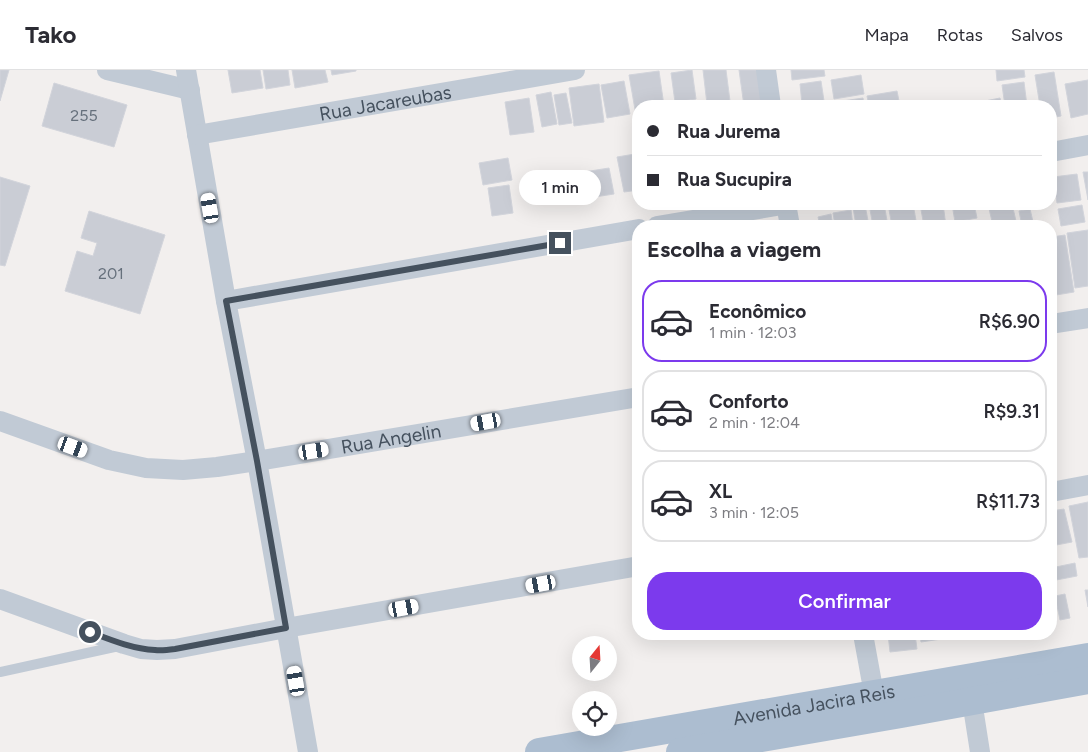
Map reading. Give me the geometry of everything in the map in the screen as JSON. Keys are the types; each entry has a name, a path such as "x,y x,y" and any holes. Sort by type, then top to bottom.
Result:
{"main road":[{"name":"Avenida Jacira Reis","path":"539,752 1088,657"},
{"name":"Avenida Jacira Reis","path":"680,752 772,744 972,701 1088,680"}],"street":[{"path":"107,70 190,90"},
{"path":"186,70 308,752"},
{"name":"Rua Jacareubas","path":"198,135 574,70"},
{"path":"766,70 770,100"},
{"path":"1057,151 1088,145"},
{"path":"692,220 751,210"},
{"path":"226,301 632,230"},
{"path":"1057,323 1088,318"},
{"name":"Rua Angelin","path":"0,422 109,460 146,468 182,470 257,461 632,398"},
{"path":"1057,491 1088,485"},
{"path":"0,599 124,644 141,649 157,650 175,649 632,567"},
{"path":"864,640 874,694"},
{"path":"972,701 980,752"}],"lane":[{"path":"0,672 124,644"}],"building":[{"path":"0,70 9,70 0,101"},
{"path":"228,70 260,70 263,88 232,93"},
{"path":"263,70 288,70 290,85 266,89"},
{"path":"292,70 325,70 328,82 295,88"},
{"path":"331,70 356,70 356,71 332,75"},
{"path":"692,70 696,99 675,100 671,73"},
{"path":"703,70 726,70 730,100 707,100"},
{"path":"739,70 763,70 767,100 743,100"},
{"path":"791,70 824,70 825,76 792,80"},
{"path":"996,70 1024,70 1025,77 997,81"},
{"path":"659,71 663,100 633,100 629,75"},
{"path":"1054,72 1061,116 1057,117 1057,100 1039,100 1035,75"},
{"path":"861,75 864,94 834,99 831,80"},
{"path":"1088,80 1088,114 1071,118 1065,84"},
{"path":"624,81 630,114 607,118 601,85"},
{"path":"821,81 824,100 802,100 800,84"},
{"path":"1024,82 1026,100 1004,100 1002,85"},
{"path":"54,83 127,105 114,147 42,126"},
{"path":"599,84 604,122 574,126 569,88"},
{"path":"897,91 899,100 868,100 867,96"},
{"path":"551,92 557,124 542,127 536,95"},
{"path":"566,93 572,123 559,125 554,95"},
{"path":"529,98 534,132 510,135 505,102"},
{"path":"632,154 632,191 624,192 617,157"},
{"path":"508,158 512,180 483,185 479,163"},
{"path":"609,168 614,194 588,198 584,172"},
{"path":"1083,172 1088,172 1088,200"},
{"path":"1077,174 1081,200 1057,203 1057,176"},
{"path":"0,177 30,186 5,266 0,265"},
{"path":"509,185 513,213 492,216 488,188"},
{"path":"1082,205 1085,222 1061,226 1058,209"},
{"path":"851,210 852,220 834,220 833,213"},
{"path":"853,210 866,210 868,220 855,220"},
{"path":"870,210 885,210 887,220 872,220"},
{"path":"889,210 914,210 916,220 891,220"},
{"path":"921,210 944,210 945,220 923,220"},
{"path":"953,210 975,210 977,218 955,220"},
{"path":"989,210 1013,210 1016,220 992,220"},
{"path":"1030,210 1033,220 1021,220 1019,211"},
{"path":"89,211 165,235 140,314 65,291 77,251 93,256 97,243 81,238"},
{"path":"831,214 832,220 819,220 818,217"},
{"path":"1088,230 1088,286 1075,288 1067,233"},
{"path":"1065,235 1074,292 1057,295 1057,236"},
{"path":"1088,502 1088,557 1079,558 1069,506"},
{"path":"1064,509 1072,542 1057,545 1057,510"},
{"path":"1075,563 1077,576 1057,580 1057,567"},
{"path":"1085,590 1088,590 1088,607"},
{"path":"1065,594 1070,618 1060,620 1057,596"},
{"path":"889,640 916,640 917,649 890,652"}],"route":[{"path":"90,632 141,649 157,650 175,649 286,628 257,461 226,301 560,243"}]}
